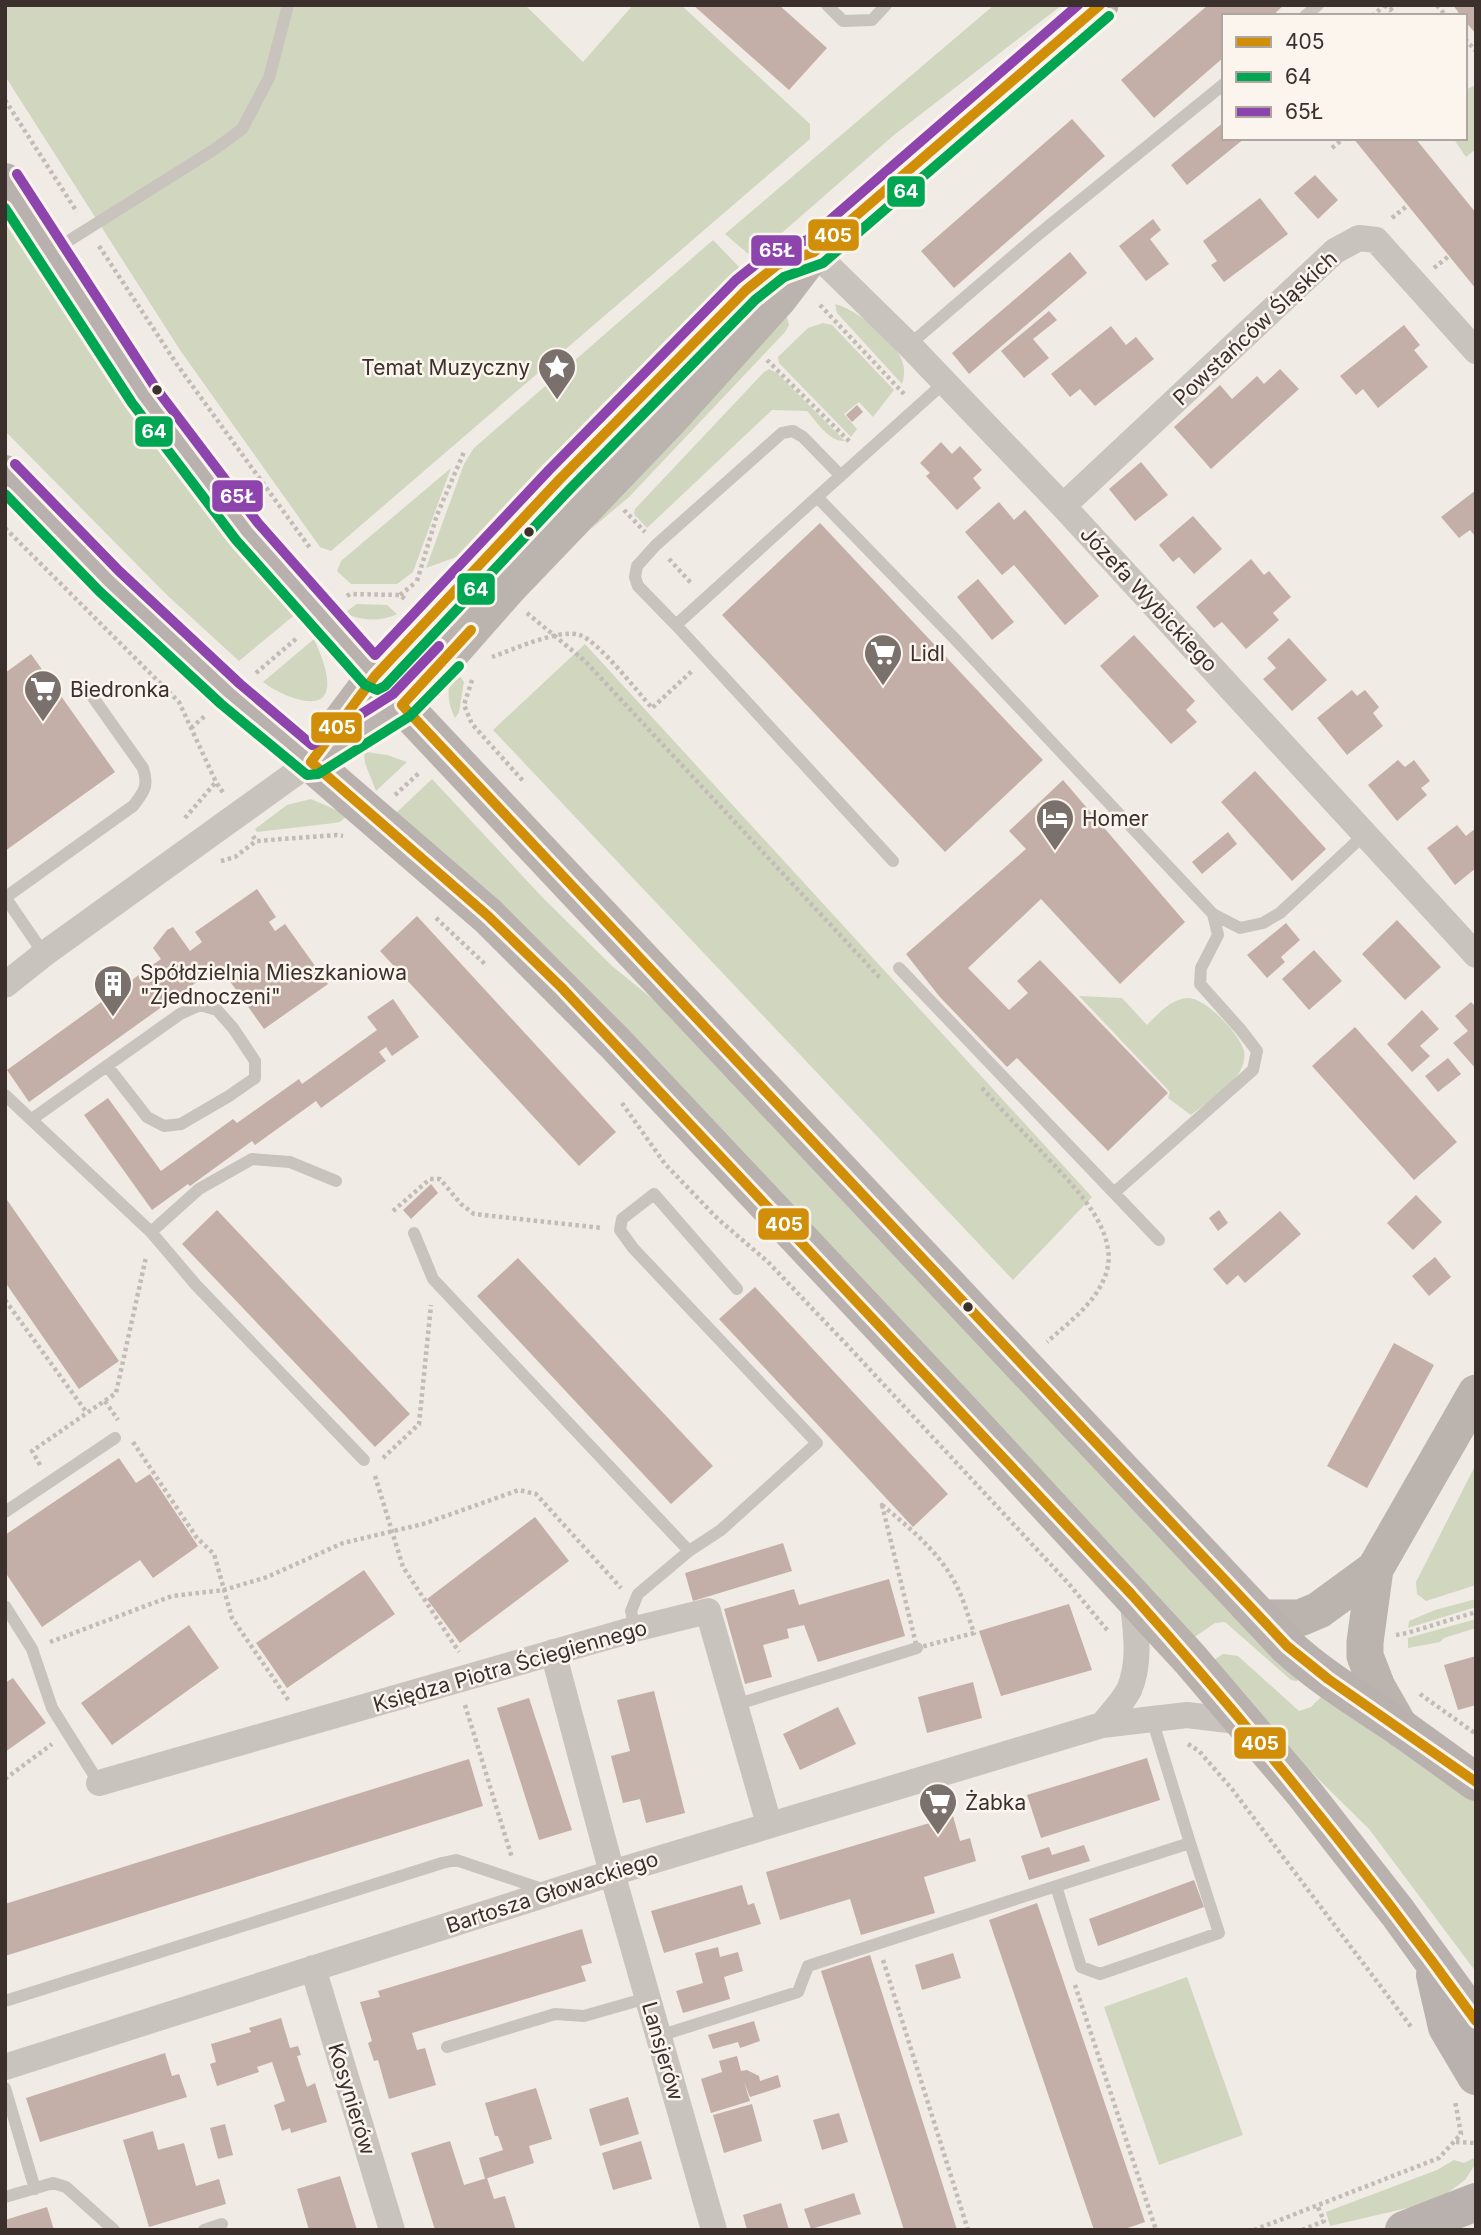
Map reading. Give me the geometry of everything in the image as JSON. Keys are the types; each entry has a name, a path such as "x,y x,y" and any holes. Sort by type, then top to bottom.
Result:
{"main road":[{"path":"5,182 144,395 247,532 375,676 1260,1618 1304,1662 1476,1782"},
{"path":"5,474 109,582 232,694 488,916 561,987 1132,1595 1304,1793 1432,1959 1476,2021"},
{"path":"1432,1959 1463,2085"},
{"path":"1404,2230 1471,2199"}],"street":[{"path":"5,985 237,813 311,762 402,705 509,587 668,421 779,298 814,252 1100,5"},
{"name":"Powstańców Śląskich","path":"1063,506 1335,251 1359,238 1376,240 1476,351"},
{"path":"311,762 375,676 559,480 746,290 778,265 814,252"},
{"name":"Józefa Wybickiego","path":"814,252 909,345 1063,506 1476,955"},
{"path":"1401,1728 1377,1687 1365,1656 1376,1569 1476,1393"},
{"path":"1260,1618 1300,1618 1319,1610 1376,1569"},
{"path":"1102,1726 1128,1690 1135,1673 1137,1644 1132,1595"},
{"name":"Księdza Piotra Ściegiennego","path":"99,1783 635,1629 708,1611 769,1824"},
{"name":"Lansjerów","path":"553,1653 612,1873 714,2230"},
{"name":"Bartosza Głowackiego","path":"5,2067 769,1824 1102,1726 1186,1715 1245,1723"},
{"name":"Kosynierów","path":"313,1968 392,2230"}],"lane":[{"path":"50,252 215,149 242,129 269,78 288,5"},
{"path":"828,5 844,21 872,20 886,5"},
{"path":"909,345 1034,238 1222,85"},
{"path":"676,625 945,382"},
{"path":"841,476 803,437 793,431 782,433 676,527 637,566 635,577 638,586 893,861"},
{"path":"817,497 954,638 1213,914 1240,928 1263,923 1279,913 1366,833"},
{"path":"44,954 5,897 133,806 143,793 147,780 143,768 85,685"},
{"path":"1115,1192 1253,1070 1256,1051 1200,984 1201,968 1218,935 1213,914"},
{"path":"899,968 1159,1240"},
{"path":"32,1119 180,1014 200,1005 217,1010 256,1061 255,1077 229,1096 181,1124 164,1126 147,1117 108,1067"},
{"path":"5,1095 151,1232 196,1285 368,1464"},
{"path":"151,1232 199,1189 251,1159 290,1162 336,1181"},
{"path":"635,1629 631,1611 638,1594 689,1551 721,1530 817,1443 633,1248 620,1230 622,1219 654,1194 737,1289"},
{"path":"414,1233 433,1279 689,1551"},
{"path":"5,1512 122,1436"},
{"path":"5,1606 32,1649 52,1707 99,1783"},
{"path":"735,1705 917,1648"},
{"path":"1056,1886 1081,1967 1100,1974 1219,1933 1191,1843 1159,1718"},
{"path":"659,2036 798,1992 808,1966 1191,1843"},
{"path":"5,2001 456,1860 552,1892"},
{"path":"447,2047 555,2014 584,2016 647,1998"},
{"path":"5,2088 35,2189"},
{"path":"5,2197 53,2183 66,2187 114,2230"},
{"path":"204,2230 222,2224"}],"path":[{"path":"1385,5 1390,10 1396,5"},
{"path":"5,100 178,366 294,529 317,557"},
{"path":"1332,148 1342,140"},
{"path":"1392,219 1408,205"},
{"path":"1430,271 1449,256"},
{"path":"820,305 917,408"},
{"path":"766,359 850,443"},
{"path":"400,595 417,581 438,515 464,452"},
{"path":"5,528 178,702 216,782 256,841 337,835 348,838 472,724"},
{"path":"191,728 350,594 342,585"},
{"path":"524,610 585,661 885,984"},
{"path":"491,657 554,636 578,634 593,643 652,708 706,658"},
{"path":"429,912 490,968"},
{"path":"979,1085 1083,1196 1098,1220 1109,1251 1105,1277 1091,1301 1044,1344"},
{"path":"617,1095 665,1164 718,1219 768,1262 1069,1584 1110,1633 1135,1673"},
{"path":"393,1211 430,1179 440,1179 461,1205 474,1214 620,1230"},
{"path":"49,1483 32,1451 116,1393 151,1232"},
{"path":"382,1459 419,1424 433,1279"},
{"path":"5,1300 87,1413"},
{"path":"105,1401 120,1423"},
{"path":"122,1436 197,1538 214,1554 232,1618 290,1703"},
{"path":"368,1464 393,1530 403,1567 459,1652"},
{"path":"32,1649 172,1596 225,1590 267,1577 343,1543 424,1524 519,1490 536,1494 629,1596 638,1594"},
{"path":"882,1505 921,1537 937,1557 959,1589 974,1633 917,1648 913,1635 882,1505"},
{"path":"1393,1635 1476,1612"},
{"path":"446,1656 472,1648"},
{"path":"458,1681 519,1883"},
{"path":"1450,1716 1476,1734"},
{"path":"1159,1718 1173,1735 1199,1751 1231,1789 1406,2018 1419,2039"},
{"path":"5,1779 68,1733"},
{"path":"878,1943 968,2230"},
{"path":"1081,1967 1073,1978 1156,2230"},
{"path":"1254,2230 1439,2158 1461,2134 1457,2105 1463,2085"},
{"path":"1455,2142 1476,2143"},
{"path":"1302,2230 1324,2221 1317,2205"}],"green space":[{"path":"5,5 525,5 583,62 633,5 681,5 810,124 810,139 331,551 320,547 180,350 5,76"},
{"path":"994,5 1062,5 894,135 753,258 725,234"},
{"path":"1476,85 1476,149 1466,157 1454,140 1467,140 1467,89"},
{"path":"5,222 145,434 297,613 239,661 167,595 5,431"},
{"path":"713,240 742,270 539,472 459,556 426,568 464,464 474,448"},
{"path":"835,304 862,317 896,349 903,363 902,384 837,313"},
{"path":"787,317 789,325 785,332 629,497 591,529 608,507"},
{"path":"823,323 832,325 894,390 873,417 859,402 844,414 857,429 851,437 779,363 778,357 808,328"},
{"path":"769,369 777,373 845,441 829,435 807,411 772,410 647,528 634,514 635,509"},
{"path":"451,468 413,572 397,584 351,584 337,571 341,561"},
{"path":"357,604 387,605 397,614 371,619 344,613"},
{"path":"314,639 327,679 326,692 321,698 314,701 296,699 263,682"},
{"path":"585,644 1092,1197 1013,1280 493,730"},
{"path":"454,668 464,682 459,712 455,718 448,693"},
{"path":"364,753 407,762 376,791 365,763"},
{"path":"432,779 543,898 612,966 670,1013 1299,1678 1297,1681 1291,1680 1225,1622 1215,1623 1193,1638 396,813"},
{"path":"311,799 348,815 340,822 334,823 257,832 255,829 287,805"},
{"path":"1079,996 1122,998 1147,1025 1176,1001 1194,999 1212,1010 1236,1035 1244,1051 1243,1065 1227,1087 1191,1115 1168,1098 1170,1092"},
{"path":"1476,1464 1476,1585 1426,1601 1417,1594 1416,1582"},
{"path":"1476,1599 1476,1607 1408,1628 1409,1621 1435,1610"},
{"path":"1476,1619 1476,1628 1444,1638 1440,1642 1408,1648 1408,1638"},
{"path":"1223,1654 1238,1656 1299,1711 1311,1707 1323,1695 1398,1744 1476,1803 1476,1972 1369,1829 1292,1753 1214,1660"},
{"path":"1187,1977 1243,2135 1159,2165 1104,2007"},
{"path":"1476,2157 1476,2163 1465,2180 1437,2201 1330,2226 1326,2212 1437,2170 1454,2160 1464,2163"}],"building":[{"path":"693,5 779,5 827,48 789,90"},
{"path":"1208,5 1284,5 1274,14 1222,14 1222,59 1154,118 1121,80"},
{"path":"1453,5 1476,5 1476,34 1467,23 1467,14 1460,14"},
{"path":"1072,119 1105,156 954,288 921,251"},
{"path":"1222,124 1222,140 1243,140 1187,185 1171,165"},
{"path":"1355,140 1417,140 1476,213 1476,289"},
{"path":"1315,175 1338,200 1318,219 1294,193"},
{"path":"1260,198 1288,234 1224,282 1211,265 1217,261 1203,241"},
{"path":"1153,219 1161,230 1150,239 1169,264 1146,281 1119,246"},
{"path":"1070,252 1087,273 969,374 952,353"},
{"path":"1049,311 1057,320 1033,339 1049,358 1024,378 1001,351"},
{"path":"1404,325 1420,345 1414,350 1428,367 1378,408 1363,389 1356,395 1340,376"},
{"path":"1111,326 1126,345 1136,337 1154,359 1095,406 1080,389 1070,397 1051,374"},
{"path":"1280,369 1299,389 1211,469 1174,427 1220,385 1232,399 1257,376 1264,384"},
{"path":"857,405 863,412 852,422 846,415"},
{"path":"941,442 952,454 960,446 982,470 973,478 981,488 957,510 926,476 930,473 920,463"},
{"path":"1141,462 1168,495 1135,521 1109,489"},
{"path":"1476,490 1476,537 1470,530 1459,538 1441,517"},
{"path":"999,502 1014,520 1025,510 1099,596 1065,625 1014,565 1002,575 965,532"},
{"path":"1193,516 1222,549 1194,574 1179,557 1173,562 1159,545"},
{"name":"Lidl","path":"820,523 1043,760 945,852 722,615"},
{"path":"1251,559 1264,575 1269,571 1291,597 1273,613 1279,620 1246,649 1222,622 1214,628 1196,607"},
{"path":"978,579 1014,622 992,640 957,597"},
{"path":"1134,635 1195,701 1186,710 1197,722 1171,744 1100,666"},
{"path":"1289,638 1327,680 1292,711 1263,679 1276,668 1267,658"},
{"name":"Biedronka","path":"31,654 115,772 5,851 5,673"},
{"path":"1352,690 1357,696 1365,690 1379,707 1373,713 1383,726 1347,755 1317,718"},
{"path":"1398,760 1405,767 1414,760 1430,781 1421,788 1427,795 1397,821 1368,785"},
{"path":"1255,771 1326,849 1292,881 1221,802"},
{"path":"1063,780 1185,922 1120,984 1041,899 968,968 1009,1010 1028,993 1017,981 1040,960 1168,1093 1108,1151 1017,1058 1007,1067 939,996 906,954 1026,849 1009,831"},
{"path":"1457,825 1466,836 1476,828 1476,868 1455,885 1427,848"},
{"path":"1228,832 1237,844 1202,874 1192,862"},
{"path":"257,889 276,917 269,922 275,931 285,924 328,984 264,1029 219,966 29,1102 7,1070 161,959 153,948 167,930 173,927 190,951 202,942 195,932"},
{"path":"417,916 616,1132 579,1166 380,951"},
{"path":"1397,920 1441,967 1405,1000 1362,954"},
{"path":"1286,923 1300,940 1281,957 1285,962 1267,978 1247,955"},
{"path":"1314,950 1342,981 1309,1010 1282,979"},
{"path":"393,999 419,1037 392,1056 386,1047 379,1052 386,1061 321,1108 316,1101 255,1145 252,1141 152,1210 84,1115 108,1098 161,1171 233,1119 237,1123 299,1079 302,1084 377,1030 367,1017"},
{"path":"1471,1002 1476,1007 1476,1069 1453,1043 1468,1031 1455,1016"},
{"path":"1422,1010 1439,1029 1420,1046 1430,1056 1412,1072 1387,1044"},
{"path":"1355,1027 1457,1142 1414,1180 1312,1066"},
{"path":"1448,1058 1461,1074 1438,1092 1425,1076"},
{"path":"431,1184 438,1193 411,1219 403,1210"},
{"path":"1416,1195 1442,1222 1413,1250 1387,1223"},
{"path":"5,1197 119,1361 79,1389 5,1282"},
{"path":"217,1210 410,1414 375,1447 182,1244"},
{"path":"1219,1210 1228,1223 1218,1231 1209,1218"},
{"path":"1280,1211 1301,1234 1245,1283 1238,1275 1227,1285 1213,1269"},
{"path":"1435,1257 1451,1277 1429,1296 1412,1276"},
{"path":"518,1258 713,1466 671,1504 477,1296"},
{"path":"755,1287 948,1494 913,1527 719,1319"},
{"path":"1394,1343 1434,1365 1367,1488 1327,1466"},
{"path":"119,1458 136,1483 150,1474 198,1546 153,1578 140,1560 42,1627 5,1572 5,1535"},
{"path":"535,1517 569,1561 460,1643 427,1599"},
{"path":"783,1543 792,1571 693,1601 685,1573"},
{"path":"364,1570 395,1614 287,1688 256,1643"},
{"path":"889,1579 905,1636 818,1662 804,1625 787,1629 789,1638 763,1645 772,1677 745,1684 724,1609 794,1589 799,1605"},
{"path":"1069,1604 1092,1670 1001,1696 979,1631"},
{"path":"189,1625 219,1668 112,1745 81,1703"},
{"path":"1476,1656 1476,1705 1458,1710 1444,1665"},
{"path":"13,1678 46,1723 5,1752 5,1683"},
{"path":"973,1682 982,1718 927,1733 918,1697"},
{"path":"654,1691 685,1813 646,1823 640,1799 623,1803 611,1756 630,1751 617,1700"},
{"path":"529,1698 572,1830 539,1840 497,1708"},
{"path":"838,1707 856,1744 800,1770 783,1734"},
{"path":"1147,1758 1160,1800 1041,1838 1027,1795"},
{"path":"469,1759 483,1806 5,1956 5,1904"},
{"path":"953,1816 960,1841 970,1838 976,1861 924,1877 935,1913 861,1935 850,1899 780,1920 766,1872"},
{"path":"1084,1845 1090,1861 1029,1880 1021,1856 1049,1847 1052,1855"},
{"path":"1194,1880 1204,1907 1098,1946 1089,1919"},
{"path":"742,1885 748,1905 754,1903 761,1924 664,1953 651,1911"},
{"path":"1037,1903 1145,2222 1122,2230 1094,2230 989,1920"},
{"path":"582,1929 592,1963 581,1966 586,1981 412,2033 417,2050 425,2048 436,2085 389,2099 378,2060 374,2061 368,2043 372,2041 360,2002 380,1997 378,1991"},
{"path":"718,1947 720,1957 738,1952 743,1971 724,1977 730,1999 683,2013 676,1991 703,1983 695,1953"},
{"path":"953,1953 961,1978 922,1990 915,1965"},
{"path":"870,1955 957,2230 904,2230 821,1971"},
{"path":"281,2018 290,2048 298,2046 301,2055 297,2056 307,2087 315,2083 327,2122 291,2133 290,2128 282,2131 274,2105 285,2101 272,2062 257,2067 259,2072 217,2086 210,2064 216,2062 211,2044 251,2032 249,2028"},
{"path":"754,2021 760,2041 740,2048 738,2042 713,2049 708,2035"},
{"path":"165,2053 172,2076 179,2074 187,2097 40,2142 26,2098"},
{"path":"737,2056 741,2071 747,2070 759,2076 760,2081 778,2075 781,2087 750,2097 744,2082 750,2101 711,2113 701,2079 722,2072 719,2061"},
{"path":"536,2088 552,2139 529,2146 534,2163 485,2179 479,2158 503,2150 498,2136 495,2136 485,2103"},
{"path":"628,2097 639,2134 600,2146 589,2109"},
{"path":"752,2104 762,2141 724,2153 713,2115"},
{"path":"839,2113 848,2142 822,2150 813,2120"},
{"path":"225,2124 233,2155 218,2159 210,2128"},
{"path":"153,2131 158,2150 184,2143 196,2186 219,2179 226,2204 149,2227 123,2140"},
{"path":"450,2141 464,2185 487,2178 494,2199 505,2196 516,2230 435,2230 411,2153"},
{"path":"641,2141 652,2179 613,2190 602,2153"},
{"path":"340,2176 357,2230 309,2230 297,2189"},
{"path":"854,2193 861,2214 811,2229 804,2209"},
{"path":"781,2203 789,2230 747,2230 743,2215"},
{"path":"47,2207 54,2230 5,2230 5,2220"}],"transit line":[{"name":"65Ł","path":"17,174 155,387 258,523 375,655 549,470 736,280 770,253 807,240 1078,5"},
{"name":"405","path":"1100,5 814,252 777,265 746,290 559,480 375,676 311,762 488,916 561,987 1132,1595 1310,1804 1476,2021"},
{"name":"64","path":"5,208 132,403 236,540 365,685 377,690 385,686 569,490 755,300 784,277 823,263 1109,16"},
{"name":"65Ł","path":"15,464 119,571 240,684 312,745 393,694 439,646"},
{"name":"64","path":"5,494 99,591 221,704 307,775 318,774 410,716 459,666"},
{"name":"405","path":"471,630 402,705 1287,1646 1328,1679 1476,1782"}],"place":[{"name":"Temat Muzyczny","path":"557,401"},
{"name":"Lidl","path":"883,687"},
{"name":"Biedronka","path":"43,723"},
{"name":"Homer","path":"1055,852"},
{"name":"Spółdzielnia Mieszkaniowa \"Zjednoczeni\"","path":"113,1018"},
{"name":"Żabka","path":"938,1836"}]}
